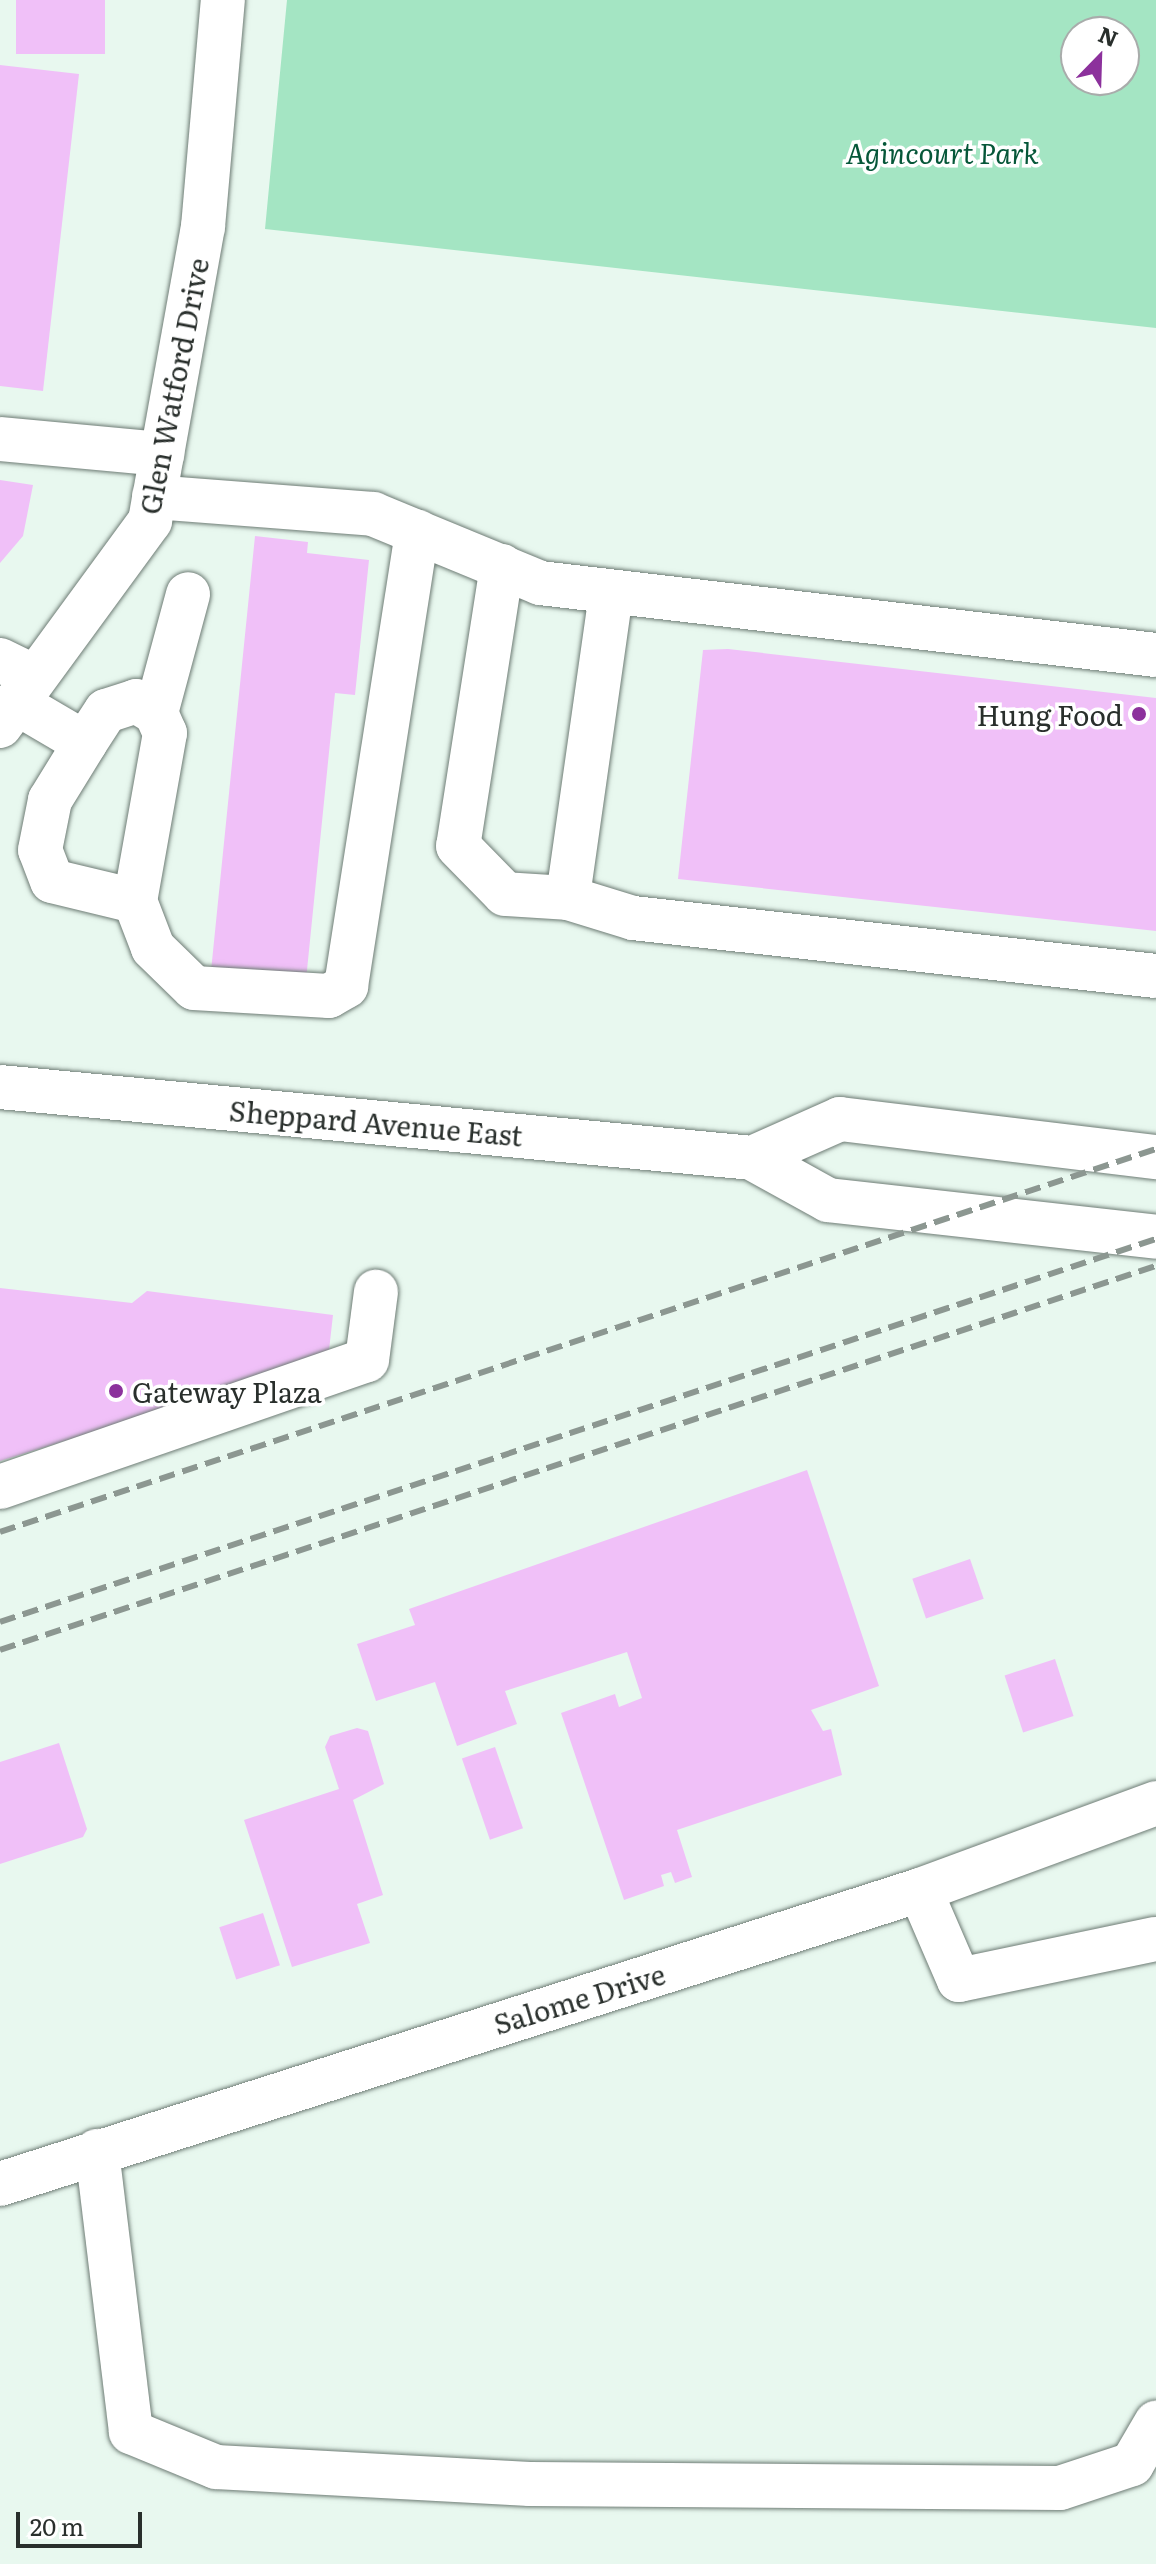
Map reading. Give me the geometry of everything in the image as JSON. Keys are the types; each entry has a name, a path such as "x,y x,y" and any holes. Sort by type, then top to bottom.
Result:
{"street":[{"name":"Glen Watford Drive","path":"12,691 150,521 203,227 223,0"},
{"path":"0,439 162,454"},
{"path":"154,497 373,514 540,583 611,594 1156,655"},
{"path":"135,901 52,881 40,850 50,800 85,743 106,711 136,701 156,713 165,733 135,901 153,948 194,988 329,996 346,986 417,532"},
{"path":"502,566 458,846 505,894 568,898 633,918 1156,976"},
{"path":"156,713 188,594"},
{"path":"568,898 611,594"},
{"path":"12,691 85,743"},
{"name":"Sheppard Avenue East","path":"0,1087 752,1158 828,1200 1156,1237"},
{"name":"Sheppard Avenue East","path":"752,1158 840,1119 1156,1157"},
{"path":"0,1487 367,1360 376,1292"},
{"name":"Salome Drive","path":"0,2184 920,1890 1156,1803"},
{"path":"920,1890 959,1980 1156,1939"},
{"path":"97,2151 131,2432 216,2467 530,2484 1060,2488 1132,2464 1156,2423"}],"green space":[{"name":"Agincourt Park","path":"287,0 1156,0 1156,328 265,229"}],"building":[{"path":"16,0 105,0 105,54 16,54"},
{"path":"0,65 79,74 43,391 0,386"},
{"path":"0,480 33,485 23,536 0,563"},
{"path":"255,536 308,542 307,553 369,560 355,695 335,693 305,990 210,981"},
{"path":"728,649 1156,698 1156,931 678,879 703,650"},
{"name":"Gateway Plaza","path":"0,1288 132,1303 147,1291 333,1315 328,1359 0,1461"},
{"path":"807,1470 879,1686 811,1710 823,1731 831,1729 842,1775 677,1830 692,1877 675,1883 671,1872 661,1875 664,1886 624,1900 561,1713 615,1694 619,1707 642,1698 627,1652 505,1691 517,1724 457,1746 435,1682 376,1701 357,1644 415,1625 409,1609"},
{"path":"970,1559 984,1599 926,1619 912,1579"},
{"path":"1055,1659 1074,1716 1023,1732 1005,1675"},
{"path":"357,1728 368,1731 384,1784 353,1800 383,1895 357,1904 370,1943 292,1967 244,1820 339,1789 325,1747 330,1736"},
{"path":"59,1743 87,1829 83,1837 0,1864 0,1762"},
{"path":"495,1747 523,1828 490,1840 462,1758"},
{"path":"263,1913 280,1965 236,1980 219,1927"}],"railway":[{"path":"0,1532 1156,1149"},
{"path":"0,1622 1156,1239"},
{"path":"0,1650 1156,1266"}],"place":[{"name":"Hung Food","path":"1139,714"},
{"name":"Gateway Plaza","path":"116,1391"}]}
